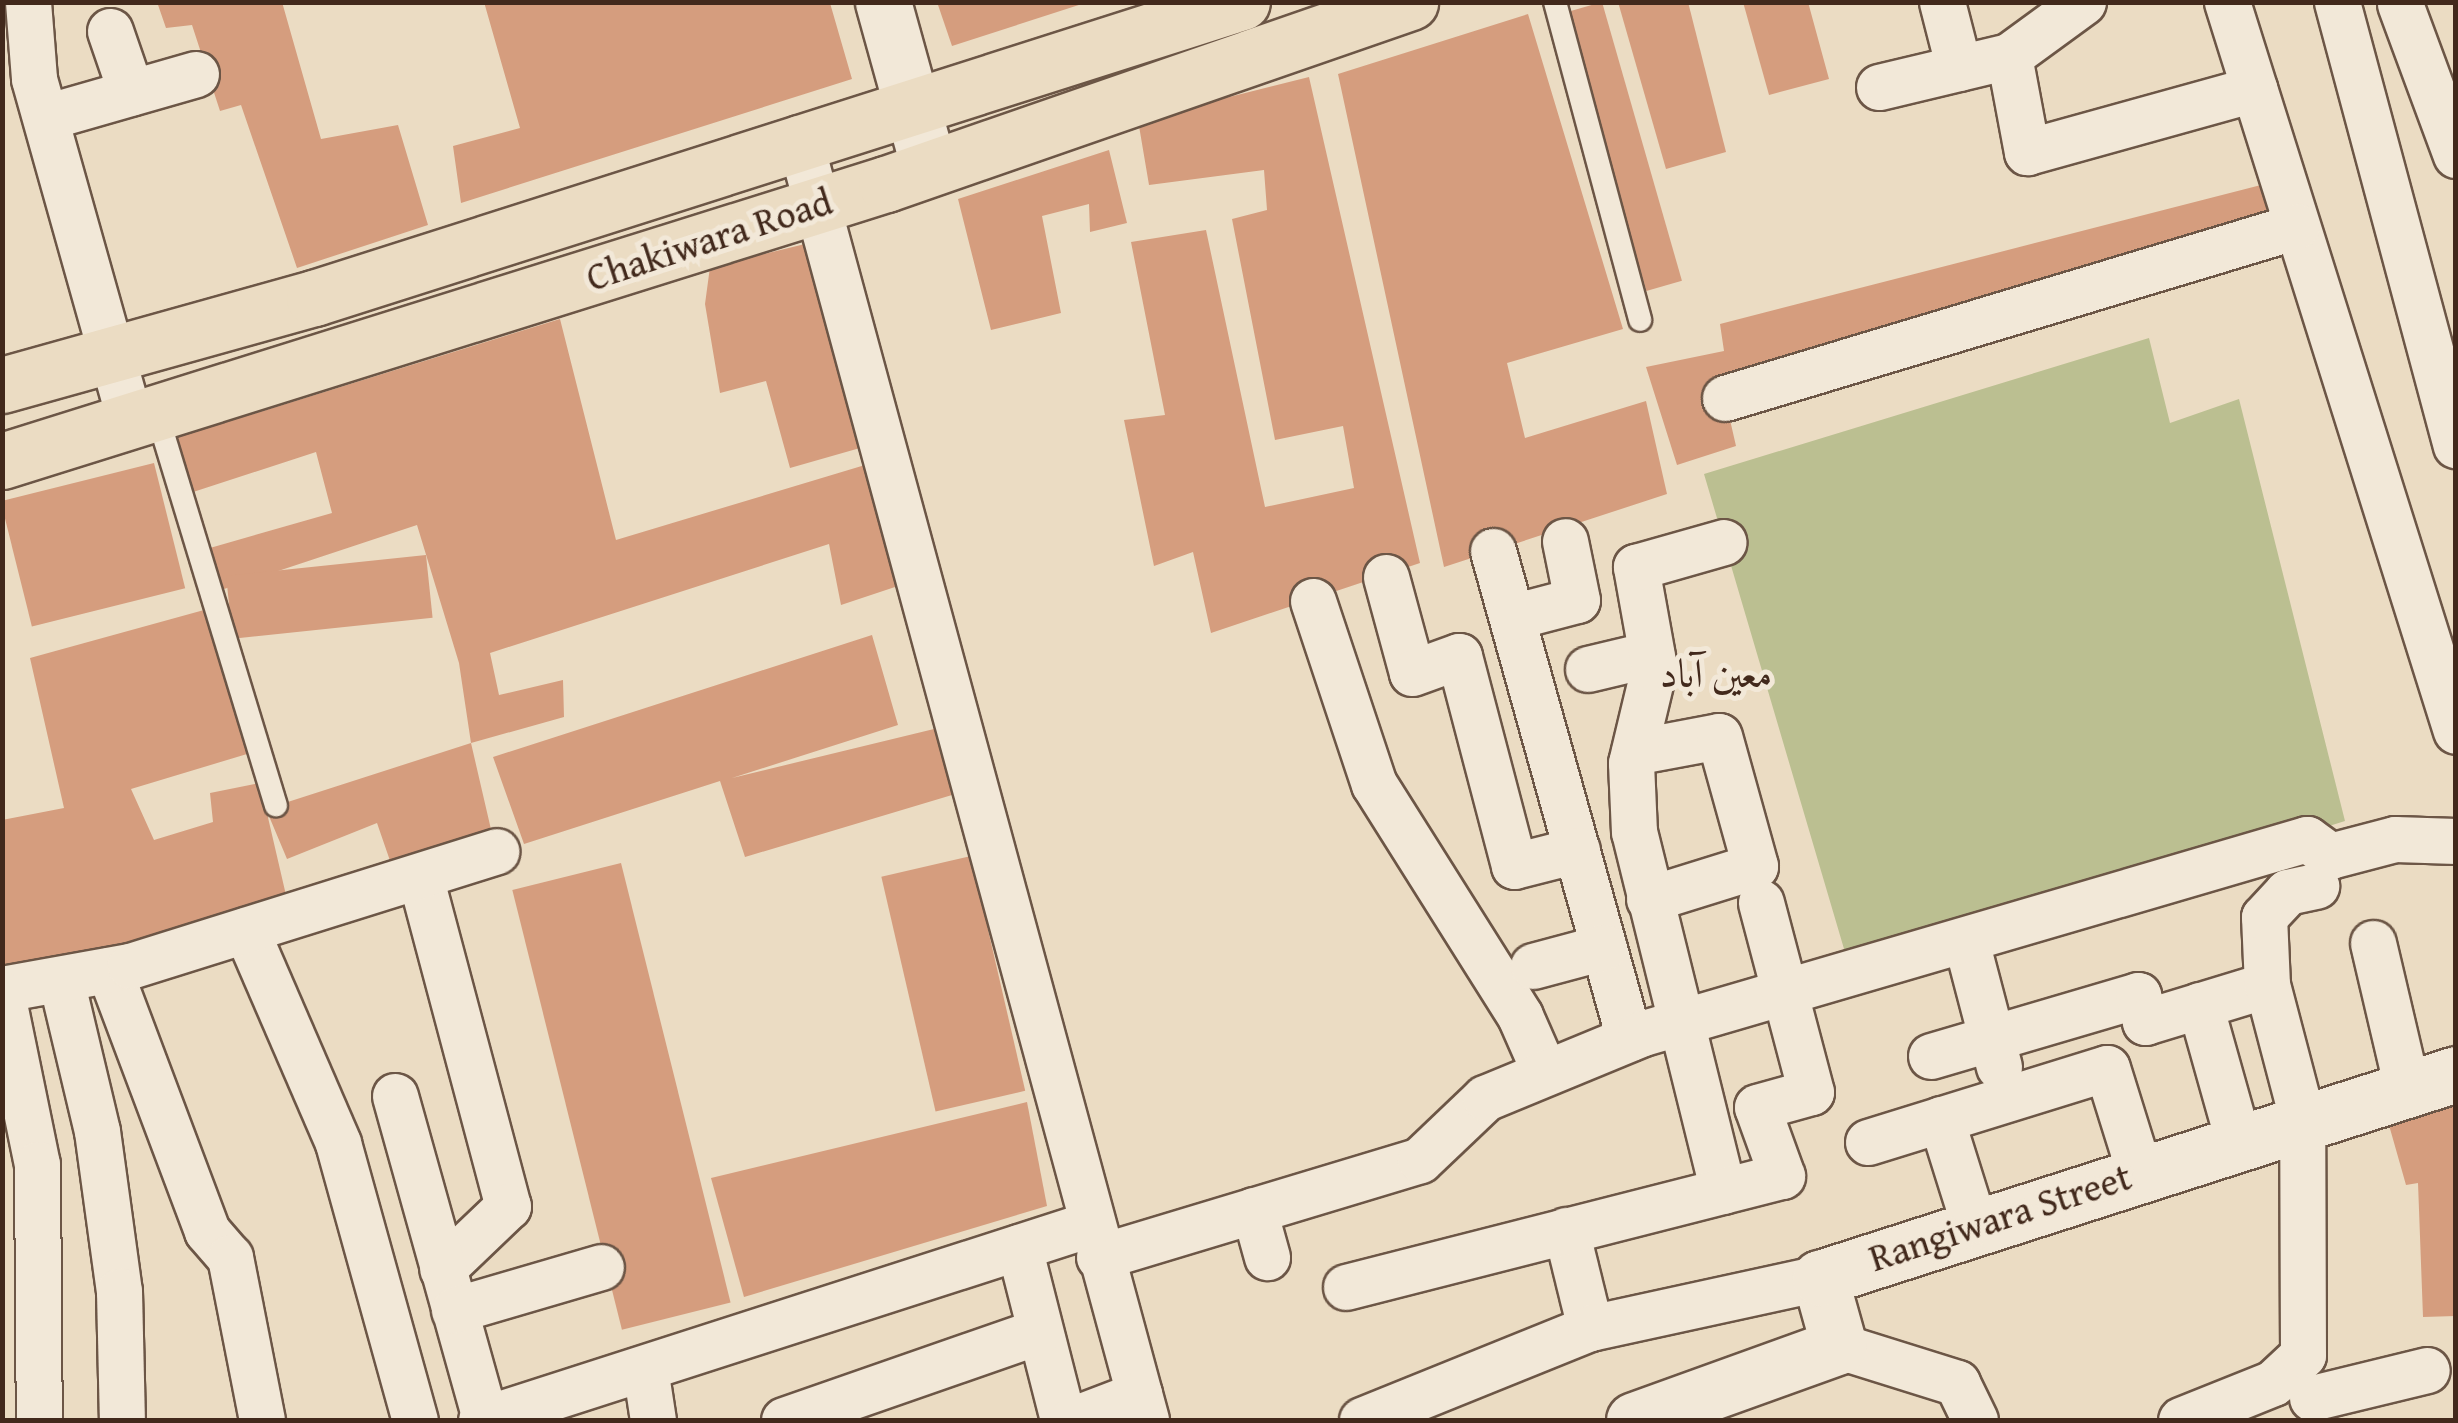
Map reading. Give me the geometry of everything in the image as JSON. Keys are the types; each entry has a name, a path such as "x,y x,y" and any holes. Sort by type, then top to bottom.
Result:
{"main road":[{"name":"Chakiwara Road","path":"2,385 314,298 799,138 1242,2"},
{"name":"Chakiwara Road","path":"2,461 929,168 1410,2"}],"street":[{"path":"28,2 17,59 46,117 110,356 144,418"},
{"path":"883,2 929,168"},
{"path":"1942,2 1959,68"},
{"path":"1880,87 2009,56 2083,2"},
{"path":"2227,2 2456,731"},
{"path":"2456,155 2404,4 2339,10 2456,445"},
{"path":"110,30 131,92"},
{"path":"2009,56 2027,152 2254,89"},
{"path":"46,117 196,74"},
{"path":"799,138 813,204 1142,1407 1071,1420"},
{"path":"1725,398 2297,226"},
{"path":"1512,617 1577,600 1565,541"},
{"path":"1723,1191 1634,832 1633,758 1652,654 1636,567 1724,542"},
{"path":"1494,551 1629,1038"},
{"path":"1386,577 1412,673 1459,656 1514,866 1577,850"},
{"path":"1313,601 1374,784 1520,1016 1545,1073"},
{"path":"1588,669 1652,654"},
{"path":"1499,807 1560,790 1633,758 1718,736 1755,866 1650,899"},
{"path":"394,1096 483,1420 585,1405 645,1368 1020,1246 1094,1240 1254,1210 1420,1160 1486,1098 1629,1038 1785,996 2307,839 2330,856 2396,839 2456,841"},
{"path":"39,1420 37,1164 2,992 109,970 496,851"},
{"path":"420,876 508,1206 448,1290"},
{"path":"2311,1391 2302,1118 2267,985 2264,916 2287,892 2316,886"},
{"path":"1346,1286 1782,1176 1757,1107 1811,1092 1761,903"},
{"path":"246,930 338,1144 415,1420"},
{"path":"1966,942 2008,1098"},
{"path":"2372,943 2432,1081"},
{"path":"1533,966 1604,947"},
{"path":"109,970 207,1231 230,1256 262,1420"},
{"path":"60,980 100,1148 119,1291 122,1420"},
{"path":"1931,1056 2138,995 2146,1022 2267,985"},
{"path":"2200,1005 2238,1140"},
{"path":"1868,1142 2107,1068 2139,1171"},
{"name":"Rangiwara Street","path":"1838,1346 1820,1278 2302,1118 2432,1081"},
{"path":"1941,1120 1974,1224"},
{"path":"1254,1210 1267,1257"},
{"path":"1566,1230 1590,1328"},
{"path":"1020,1246 1063,1420"},
{"path":"448,1290 601,1267"},
{"path":"1362,1420 1590,1328 1820,1278"},
{"path":"784,1420 1039,1330"},
{"path":"1634,1420 1838,1346 1956,1382 1976,1420"},
{"path":"645,1368 653,1420"},
{"path":"2180,1420 2239,1410 2273,1383 2311,1391 2426,1370"}],"lane":[{"path":"1555,2 1640,320"},
{"path":"144,418 276,805"}],"green space":[{"path":"2149,338 2170,423 2239,399 2345,821 1852,976 1704,474"}],"building":[{"path":"157,2 282,2 321,139 398,125 428,225 297,268 241,105 220,111 192,25 166,28"},
{"path":"484,2 830,3 852,79 461,203 453,146 520,128"},
{"path":"937,2 1085,2 1085,3 952,46"},
{"path":"1602,2 1682,281 1646,291 1566,12"},
{"path":"1618,2 1688,2 1726,152 1666,169"},
{"path":"1743,2 1808,2 1829,79 1769,95"},
{"path":"1528,14 1623,329 1507,363 1525,438 1646,401 1667,494 1444,567 1338,74"},
{"path":"1309,77 1420,563 1211,633 1193,552 1154,566 1124,420 1165,415 1131,242 1206,230 1265,507 1354,488 1343,426 1275,440 1232,219 1267,210 1264,170 1149,185 1138,120"},
{"path":"1109,150 1127,223 1090,232 1089,204 1042,216 1061,313 991,330 958,199"},
{"path":"2261,185 2269,219 1725,398 1736,446 1677,465 1646,367 1724,351 1720,324"},
{"path":"805,244 860,448 790,468 766,381 720,393 705,304 710,267"},
{"path":"560,319 616,540 865,465 898,586 841,605 829,544 490,653 499,695 563,680 564,717 471,743 459,663 417,525 218,591 203,550 332,513 316,452 187,494 169,440"},
{"path":"154,463 185,588 32,626 2,501"},
{"path":"426,555 433,618 233,639 226,576"},
{"path":"204,610 247,754 131,789 154,840 213,822 210,793 260,783 292,921 2,989 2,820 64,808 30,658"},
{"path":"872,635 898,725 732,778 934,729 952,795 745,857 720,781 524,844 493,757"},
{"path":"471,743 496,851 397,881 377,823 287,859 266,809"},
{"path":"971,856 1025,1091 936,1112 881,877"},
{"path":"621,863 731,1303 622,1330 512,890"},
{"path":"2456,1090 2456,1316 2423,1317 2418,1183 2406,1185 2385,1111"},
{"path":"1027,1102 1047,1206 744,1297 711,1178"}],"district":[{"name":"معین آباد","path":"1716,673"}]}
